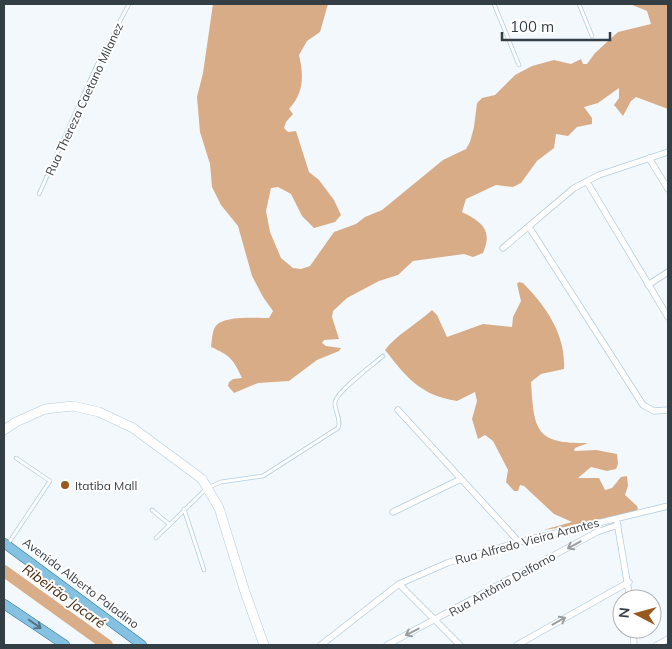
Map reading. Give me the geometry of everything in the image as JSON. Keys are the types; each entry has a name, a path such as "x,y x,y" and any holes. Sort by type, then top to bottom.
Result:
{"main road":[{"path":"4,430 16,422 45,409 73,406 99,412 133,428 202,479 219,508 245,592 264,645"},
{"name":"Avenida Alberto Paladino","path":"5,545 142,645"},
{"path":"4,604 65,645"}],"street":[{"path":"503,248 574,188 599,175 668,152"},
{"path":"649,158 668,189"},
{"path":"587,182 668,317"},
{"path":"529,226 639,399 648,409 654,411 668,410"},
{"path":"648,285 668,272"},
{"path":"398,410 519,542"},
{"path":"393,512 462,479"},
{"name":"Rua Alfredo Vieira Arantes","path":"321,645 399,584 447,563 519,542 617,521 668,506"},
{"path":"617,521 629,589"},
{"name":"Rua Antônio Delforno","path":"387,645 437,620 617,521"},
{"path":"517,645 629,582"},
{"path":"399,584 460,645"},
{"path":"657,645 668,639"}],"lane":[{"name":"Rua Thereza Caetano Milanez","path":"39,194 97,66 129,4"},
{"path":"494,4 519,66"},
{"path":"579,4 592,36"},
{"path":"156,538 207,488 221,482 263,476 338,428 339,419 335,406 337,396 383,356"},
{"path":"5,545 50,482 16,458"},
{"path":"184,509 204,570"},
{"path":"152,510 169,524"}],"shaded area":[{"path":"213,4 328,4 320,32 307,41 299,55 302,84 298,97 289,109 293,114 286,122 284,128 288,132 296,131 309,172 319,180 334,200 341,215 335,222 314,228 302,216 291,194 278,187 271,188 266,211 270,232 281,258 293,268 301,269 310,266 334,232 356,224 365,217 382,210 443,160 466,149 474,127 477,103 482,98 495,95 515,75 532,66 554,60 571,64 581,59 583,64 587,64 595,53 618,32 651,24 647,11 630,4 668,4 668,109 636,97 631,101 623,116 614,105 619,98 619,88 598,103 584,107 592,118 592,124 577,127 568,136 556,134 554,148 537,161 521,183 513,187 496,185 466,199 462,212 480,223 486,233 486,245 483,253 473,257 464,254 413,261 398,275 379,281 347,298 333,311 332,317 339,339 324,340 322,343 326,346 341,348 339,351 317,360 289,381 258,383 234,393 228,386 229,382 233,379 242,378 231,359 211,347 214,329 219,323 232,319 269,318 273,311 252,276 238,226 221,205 212,187 210,164 200,132 197,97 203,73"},
{"path":"519,282 523,283 547,311 558,333 564,356 564,369 541,374 531,382 536,423 547,437 557,441 588,443 575,448 574,451 596,450 617,454 618,464 616,469 607,471 591,467 578,478 599,478 605,490 612,488 621,477 627,476 628,486 625,495 638,509 629,518 543,530 572,522 554,514 524,486 520,485 518,491 514,491 506,482 508,470 493,441 485,435 478,439 472,419 477,401 475,392 457,401 424,390 400,369 385,350 432,310 437,315 447,337 483,324 512,327 513,317 521,301 517,284"}],"waterway":[{"name":"Ribeirão Jacaré","path":"4,571 107,645"}],"place":[{"name":"Itatiba Mall","path":"65,485"}]}
